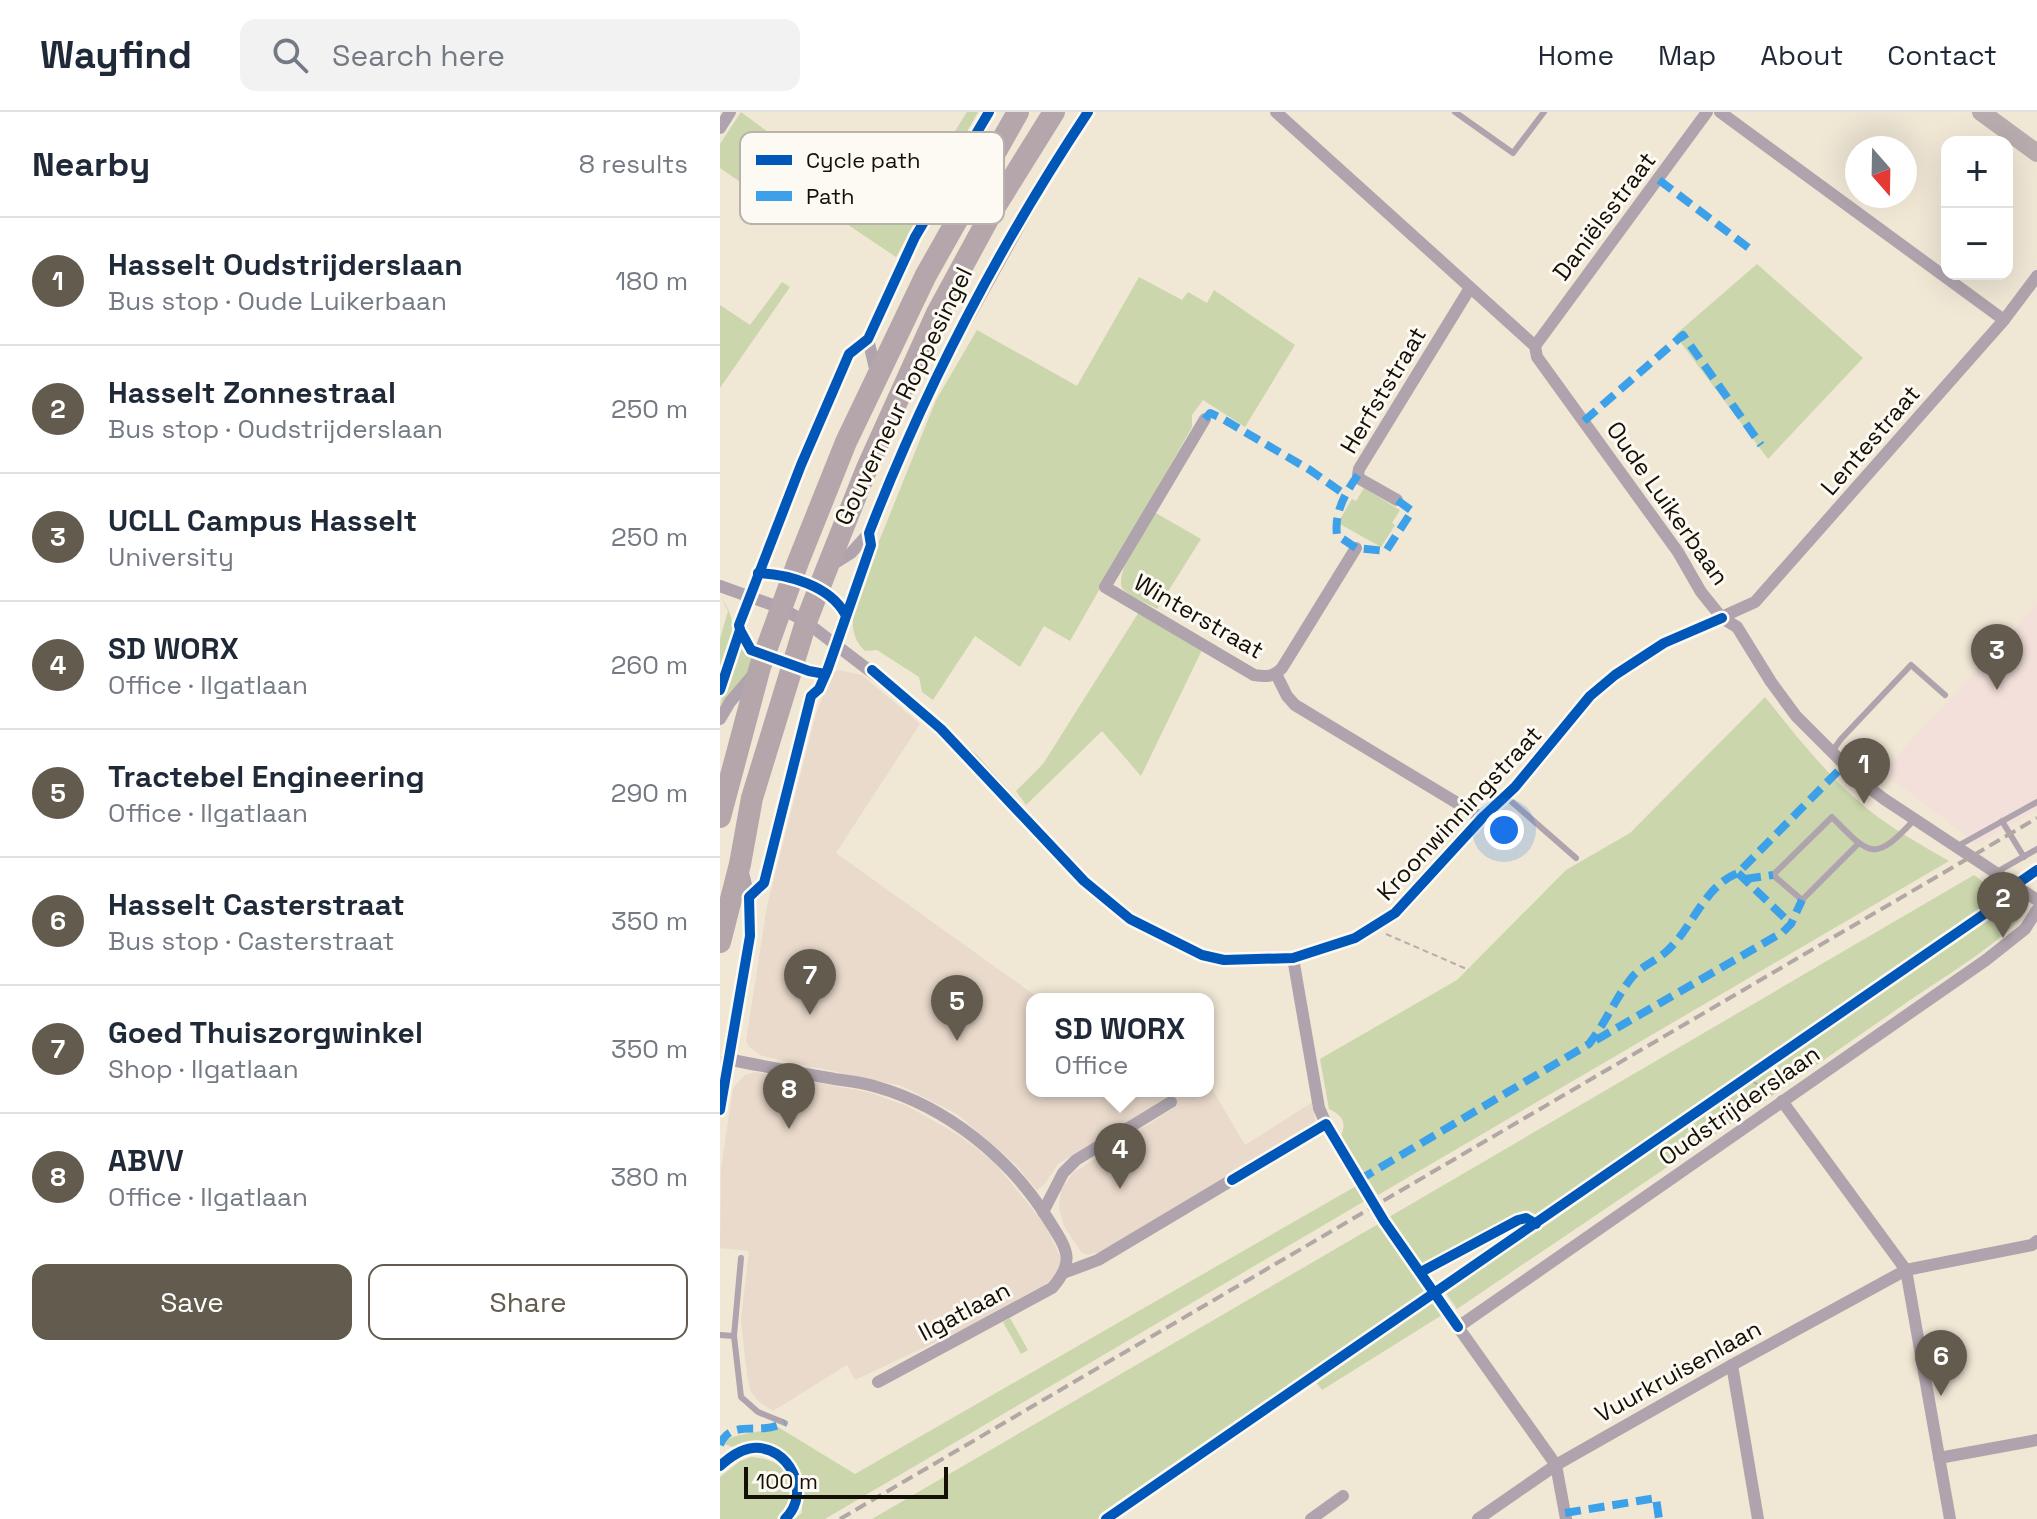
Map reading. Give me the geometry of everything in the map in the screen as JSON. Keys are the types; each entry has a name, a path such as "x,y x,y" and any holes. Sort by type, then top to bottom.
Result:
{"highway":[{"name":"Gouverneur Roppesingel","path":"1004,137 1018,112"},
{"name":"Gouverneur Roppesingel","path":"1004,192 1054,112"},
{"name":"Gouverneur Roppesingel","path":"720,817 760,667 840,456 876,374 955,224"},
{"name":"Gouverneur Roppesingel","path":"720,942 740,864 752,798 806,622 867,468 937,313 985,224"}],"main road":[{"path":"1981,112 2037,153"}],"street":[{"path":"720,128 730,112"},
{"name":"Gouverneur Roppesingel","path":"977,132 989,112"},
{"name":"Gouverneur Roppesingel","path":"827,568 851,553 869,533 896,463 957,338 1053,165 1088,112"},
{"name":"Oude Luikerbaan","path":"1276,112 1535,346 1537,357 1678,552 1701,592 1722,618 1737,627 1796,716 1831,753 1863,783 1914,820 2037,900"},
{"name":"Daniëlsstraat","path":"1535,346 1707,112"},
{"path":"1720,112 2004,320"},
{"name":"Gouverneur Roppesingel","path":"876,374 868,339 923,224"},
{"name":"Lentestraat","path":"1722,618 1755,602 2004,320 2037,276"},
{"name":"Herfststraat","path":"1397,500 1360,479 1359,469 1470,288"},
{"name":"Winterstraat","path":"1205,419 1105,587 1254,675 1276,674"},
{"name":"Winterstraat","path":"1276,674 1356,548"},
{"name":"Kroonwinningstraat","path":"720,586 781,608 806,622 917,707 972,759 1084,881 1130,919 1202,955 1235,960 1293,958 1334,947 1378,926 1395,913 1505,796 1590,696 1664,643 1722,618"},
{"name":"Gouverneur Roppesingel","path":"720,719 730,702 760,667"},
{"name":"Winterstraat","path":"1276,674 1295,705 1482,818"},
{"path":"749,897 764,883 811,696"},
{"name":"Gouverneur Roppesingel","path":"720,1110 750,936 749,897 740,864"},
{"name":"Oudstrijderslaan","path":"1556,1465 1458,1327 2002,948 2025,929 2037,910"},
{"path":"1293,958 1319,1108 1326,1124"},
{"path":"727,1059 877,1086 946,1117 980,1141 1008,1168 1043,1212 1059,1237 1068,1260 1066,1272"},
{"path":"1782,1101 1906,1270 1950,1519"},
{"path":"1043,1212 1063,1173 1076,1160 1171,1102"},
{"name":"Ilgatlaan","path":"878,1382 1052,1288 1066,1272 1098,1260 1232,1180"},
{"name":"Vuurkruisenlaan","path":"1478,1519 1556,1465 1906,1270 2032,1245 2037,1241"},
{"path":"1732,1365 1758,1519"},
{"path":"1939,1458 2037,1440"},
{"path":"1556,1465 1566,1519"},
{"path":"1311,1519 1343,1496"}],"lane":[{"path":"1455,112 1513,153 1544,112"},
{"path":"1831,753 1911,665 1945,695"},
{"path":"1505,796 1576,858"},
{"path":"1956,847 2037,802"},
{"path":"1858,844 1802,900 1773,875 1832,817 1858,844 1880,850 1890,846 1914,820"},
{"path":"2002,821 2024,857"},
{"path":"1995,873 2037,849"},
{"path":"741,1258 734,1336 741,1397 758,1412 785,1423"},
{"path":"720,1335 734,1336"}],"path":[{"path":"1378,926 1387,935 1469,970"},
{"path":"1733,1085 1758,1067"},
{"path":"1745,1076 1782,1101"}],"shaded area":[{"path":"2037,605 2037,810 1977,844 1889,777 1879,775"},
{"path":"839,670 862,675 920,724 836,853 1032,993 1026,993 1026,1097 1168,1097 1058,1164 1037,1190 1014,1163 957,1114 902,1086 762,1056 746,1041 767,906 815,717 831,674"},
{"path":"755,1072 868,1092 907,1106 957,1134 993,1161 1044,1223 1061,1258 1057,1274 1042,1287 972,1325 855,1380 847,1365 773,1411 758,1401 751,1392 747,1376 741,1320 749,1251 720,1248 721,1169 733,1088 745,1075"},
{"path":"1214,1092 1245,1145 1313,1102 1316,1126 1102,1251 1088,1255 1081,1252 1064,1226 1059,1208 1061,1190 1073,1173 1177,1106 1171,1097 1214,1097"}],"green space":[{"path":"741,112 768,132 740,132 740,182 720,168 720,144"},
{"path":"967,112 978,112 967,132 954,132"},
{"path":"847,224 915,224 896,257"},
{"path":"1757,264 1863,358 1768,459 1675,335"},
{"path":"1139,277 1182,300 1188,292 1207,303 1214,290 1295,345 1245,427 1203,400 1192,415 1192,427 1070,641 1044,626 1020,667 975,636 933,700 922,692 919,677 877,650 865,651 855,635 853,618 863,581 936,400 977,330 1077,386"},
{"path":"782,282 790,287 720,388 720,305 750,325"},
{"path":"1364,488 1400,510 1392,523 1395,525 1381,547 1338,523 1352,499 1356,501"},
{"path":"1154,512 1201,539 1157,609 1128,593 1121,584 1131,552"},
{"path":"722,599 728,609 733,629 720,678 720,639 728,611"},
{"path":"1139,612 1202,650 1141,776 1102,731 1026,805 1016,791 1043,764"},
{"path":"740,639 753,658 747,675 720,706"},
{"path":"1765,697 1820,763 1866,808 1949,861 1378,1195 1341,1136 1342,1120 1329,1109 1320,1059 1457,980 1566,870 1630,833"},
{"path":"1974,875 2002,896 1966,922 1970,928 2000,908 2018,906 2023,914 2002,936 1457,1309 1439,1283 1529,1220 1523,1216 1422,1268 1389,1217"},
{"path":"1358,1185 1368,1199 825,1519 794,1519 802,1513 801,1485 791,1463 784,1457 762,1445 733,1447 725,1444 732,1437 778,1427 855,1474"},
{"path":"1380,1223 1442,1315 1322,1390 1311,1376 1098,1519 872,1519"},
{"path":"1010,1318 1028,1350 1021,1354 1003,1322"},
{"path":"751,1457 765,1459 784,1470 791,1487 785,1508 777,1519 720,1519 720,1477 740,1461"}],"railway":[{"path":"840,1519 2037,818"}],"marked path":[{"path":"1659,180 1754,252"},
{"path":"1584,421 1683,335 1761,445"},
{"path":"1205,419 1210,413 1221,418 1310,470 1344,494"},
{"path":"1358,475 1337,519 1337,535 1356,548 1386,551 1412,511 1397,500"},
{"path":"1359,1180 1589,1044 1633,976 1668,950 1716,887 1738,873 1844,765"},
{"path":"1738,873 1791,924"},
{"path":"1745,879 1773,875"},
{"path":"1596,1040 1783,932 1791,924 1802,900"},
{"path":"720,1445 733,1431 785,1423"},
{"path":"1565,1513 1656,1498 1659,1519"}],"cycle path":[{"path":"977,132 989,112"},
{"path":"720,1110 750,936 749,897 764,883 811,696 819,689 827,671 871,545 869,533 915,424 967,316 1025,212 1088,112"},
{"path":"720,690 739,625 801,465 849,354 868,339 923,224"},
{"path":"758,573 807,583 829,596 845,614"},
{"path":"872,670 941,729 1084,881 1130,919 1202,955 1224,960 1293,958 1355,938 1395,913 1482,818 1515,787 1590,696 1615,675 1664,643 1722,618"},
{"path":"740,630 751,650 825,674"},
{"path":"1106,1519 2006,899 2014,886 2037,870"},
{"path":"1232,1180 1326,1124 1384,1221 1458,1327"},
{"path":"1421,1272 1518,1220 1526,1218 1536,1224"},
{"path":"720,1466 735,1454 748,1449 766,1449 777,1454 793,1472 796,1484 797,1496 785,1519"}],"place":[{"name":"UCLL Campus Hasselt","path":"1997,690"},
{"name":"Hasselt Oudstrijderslaan","path":"1864,804"},
{"name":"Hasselt Zonnestraal","path":"2003,938"},
{"name":"Goed Thuiszorgwinkel","path":"810,1015"},
{"name":"Tractebel Engineering","path":"957,1041"},
{"name":"ABVV","path":"789,1129"},
{"name":"SD WORX","path":"1120,1189"},
{"name":"Hasselt Casterstraat","path":"1941,1396"}]}
